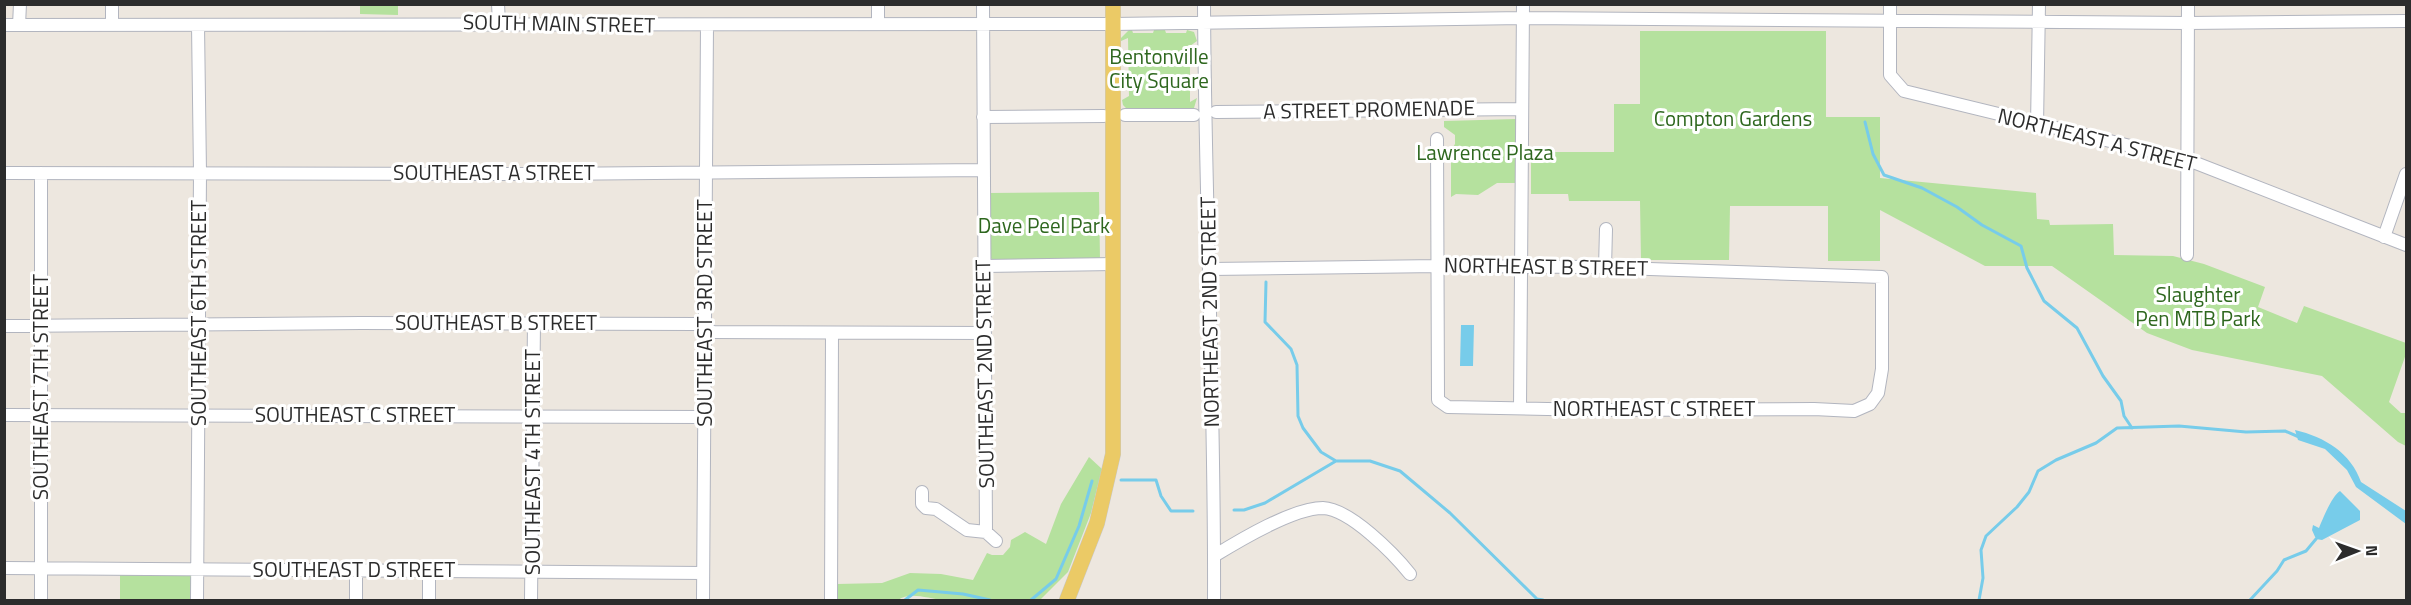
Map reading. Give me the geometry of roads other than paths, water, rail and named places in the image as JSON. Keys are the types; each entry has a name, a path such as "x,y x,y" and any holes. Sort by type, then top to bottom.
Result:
{"main road":[{"path":"1067,600 1097,523 1113,454 1113,4"}],"street":[{"path":"19,25 20,4"},
{"path":"112,4 112,25"},
{"path":"498,4 499,23"},
{"path":"878,4 878,23"},
{"name":"SOUTHEAST 2ND STREET","path":"983,4 986,532"},
{"name":"NORTHEAST 2ND STREET","path":"1204,4 1214,600"},
{"path":"1520,408 1523,4"},
{"path":"1890,4 1890,20"},
{"path":"2037,125 2039,4"},
{"path":"2187,255 2188,4"},
{"name":"SOUTH MAIN STREET","path":"4,25 499,23 567,26 983,22 1113,24 1523,18 2188,23 2406,21"},
{"name":"NORTHEAST A STREET","path":"1890,20 1890,75 1904,91 2188,160 2406,245"},
{"name":"SOUTHEAST 6TH STREET","path":"197,600 200,173 198,25"},
{"name":"SOUTHEAST 3RD STREET","path":"703,600 707,25"},
{"name":"A STREET PROMENADE","path":"1216,112 1522,109"},
{"path":"1125,116 1194,115"},
{"path":"983,117 1104,116"},
{"path":"1437,139 1438,266"},
{"name":"SOUTHEAST A STREET","path":"4,173 984,170"},
{"name":"SOUTHEAST 7TH STREET","path":"41,173 41,600"},
{"path":"2384,237 2406,174"},
{"path":"1605,268 1606,229"},
{"path":"984,267 1114,264"},
{"name":"NORTHEAST B STREET","path":"1210,269 1438,266 1605,268 1882,277 1882,369 1878,393 1870,404"},
{"name":"NORTHEAST C STREET","path":"1438,266 1438,400 1448,407 1854,411 1870,404"},
{"name":"SOUTHEAST 4TH STREET","path":"531,600 534,323"},
{"name":"SOUTHEAST B STREET","path":"4,327 698,324 713,332 985,333"},
{"path":"831,600 832,334"},
{"name":"SOUTHEAST C STREET","path":"4,415 705,417"},
{"path":"922,492 922,504 926,508 936,509 967,530 986,532 996,541"},
{"path":"1214,556 1250,533 1310,510 1326,508 1353,520 1388,548 1410,574"},
{"name":"SOUTHEAST D STREET","path":"4,568 703,573"},
{"path":"356,571 356,600"},
{"path":"429,571 429,600"}],"water":[{"path":"1461,325 1474,325 1473,366 1460,366"},
{"path":"2295,430 2317,437 2336,448 2351,463 2361,482 2406,511 2406,524 2356,487 2347,470 2325,449 2298,440"},
{"path":"2340,491 2360,511 2360,520 2322,540 2316,539 2312,530 2313,525 2319,528 2331,502"}],"waterway":[{"path":"1865,122 1873,154 1884,175 1922,188 2021,246 2027,268 2044,301 2077,328 2103,376 2121,401 2124,416 2132,428"},
{"path":"1266,282 1265,322 1291,349 1297,365 1298,416 1303,428 1321,452 1336,461"},
{"path":"1979,600 1983,578 1981,550 1986,536 2017,507 2029,492 2038,471 2056,460 2096,443 2117,428 2179,426 2246,432 2285,431 2299,437"},
{"path":"1234,510 1244,510 1265,503 1336,461 1370,461 1400,471 1450,513 1537,599 1543,600"},
{"path":"1121,480 1156,480 1161,496 1171,511 1193,511"},
{"path":"1031,600 1056,579 1079,526 1092,481"},
{"path":"2250,600 2284,560 2306,551 2316,539"},
{"path":"905,600 918,590 963,594 990,600"}],"park label":[{"name":"Bentonville City Square","path":"1159,69"},
{"name":"Compton Gardens","path":"1733,119"},
{"name":"Lawrence Plaza","path":"1485,153"},
{"name":"Dave Peel Park","path":"1044,226"},
{"name":"Slaughter Pen MTB Park","path":"2198,307"}]}
